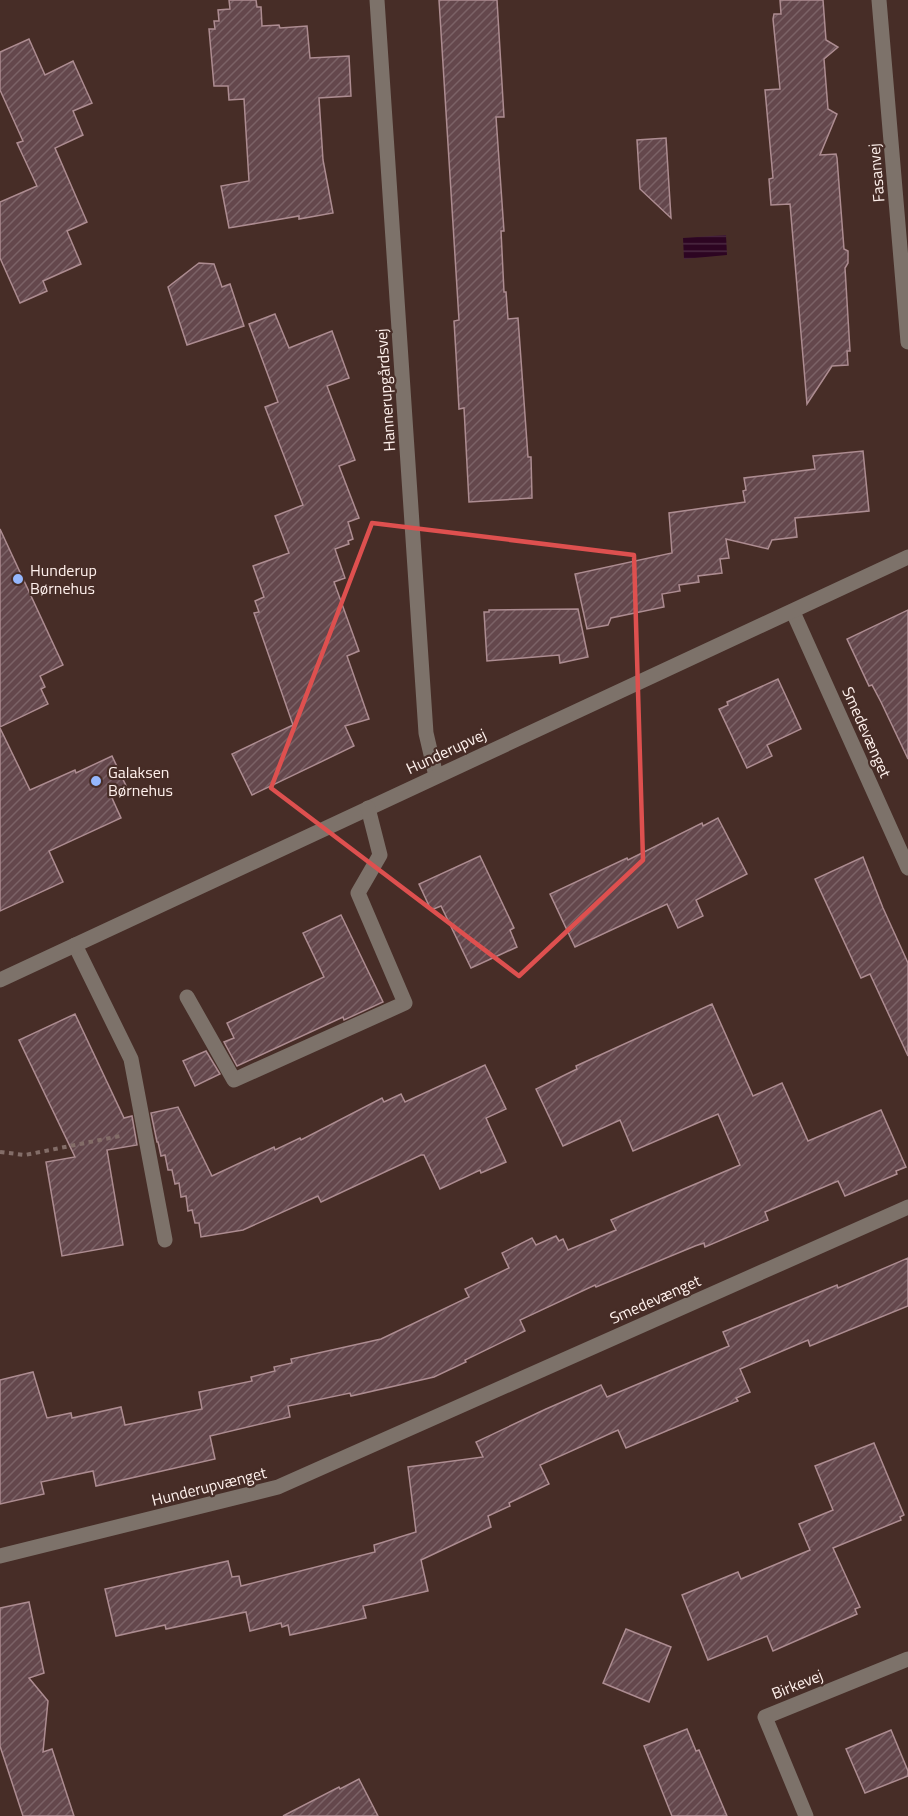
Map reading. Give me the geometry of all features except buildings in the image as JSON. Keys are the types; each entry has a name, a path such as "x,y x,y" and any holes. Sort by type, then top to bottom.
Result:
{"street":[{"name":"Hannerupgårdsvej","path":"377,0 425,721 436,776"},
{"name":"Fasanvej","path":"879,0 908,342"},
{"name":"Hunderupvej","path":"0,980 908,557"},
{"name":"Smedevænget","path":"793,612 908,868"},
{"path":"187,997 234,1080 405,1003 358,893 380,855 368,808"},
{"path":"75,945 130,1059 165,1240"},
{"name":"Smedevænget","path":"417,1424 908,1207"},
{"name":"Hunderupvænget","path":"0,1557 278,1487 417,1424"},
{"name":"Birkevej","path":"806,1816 765,1717 908,1659"}],"path":[{"path":"0,1152 25,1155 145,1132"}],"highlighted area":[{"path":"372,523 634,555 643,860 519,976 271,788"}],"shaded area":[{"path":"726,235 727,255 684,259 683,238"}],"place":[{"name":"Hunderup Børnehus","path":"18,579"},
{"name":"Galaksen Børnehus","path":"96,781"}]}
